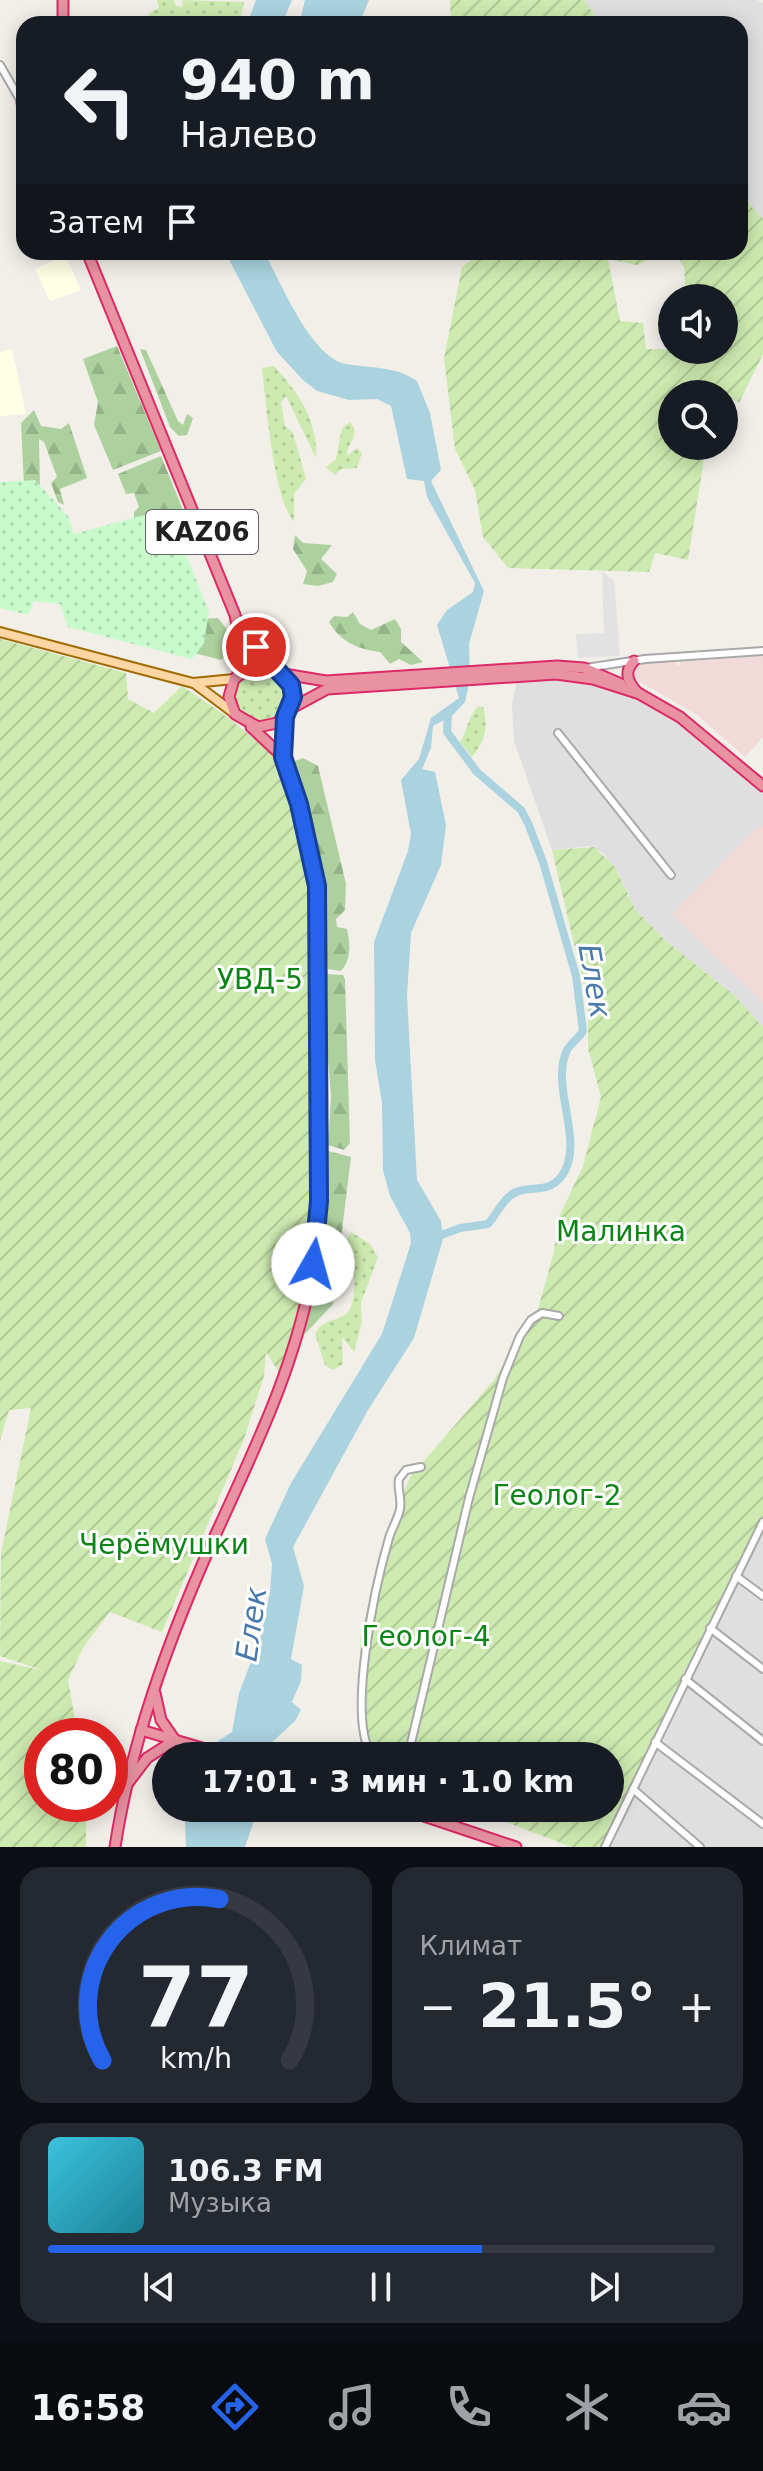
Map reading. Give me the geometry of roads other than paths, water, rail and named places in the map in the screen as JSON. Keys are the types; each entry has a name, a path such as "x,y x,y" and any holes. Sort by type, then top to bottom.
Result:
{"highway":[{"name":"KАZ06","path":"90,260 235,615 242,653 229,697 235,714"},
{"name":"KАZ06","path":"235,615 274,667 284,674 326,681 379,682"},
{"path":"634,661 628,668 627,676 640,694"},
{"path":"236,676 255,664 274,667"},
{"name":"KАZ06","path":"249,725 268,727 327,689 379,682 584,668 602,673 680,717 763,786"},
{"path":"128,1775 155,1685 192,1589 281,1388 302,1320 313,1264 319,1201 320,931 311,849 283,757 287,713 293,697 284,674"},
{"name":"KАZ06","path":"505,674 556,674 593,679 640,694"},
{"path":"235,714 283,757"},
{"path":"155,1685 161,1720 177,1740"},
{"path":"141,1730 184,1742"},
{"path":"128,1784 147,1758 177,1740"},
{"path":"115,1847 119,1822"},
{"path":"442,1822 516,1847"}],"main road":[{"path":"0,632 193,683 235,714"},
{"path":"193,683 236,676"}],"street":[{"path":"0,65 16,93"},
{"path":"556,674 634,661 763,651"},
{"path":"558,733 671,875"},
{"path":"411,1742 469,1498 503,1378 515,1344 531,1320 542,1313 559,1316"},
{"path":"365,1742 363,1709 368,1630 388,1540 401,1506 399,1479 406,1470 421,1467"},
{"path":"605,1847 763,1522"},
{"path":"736,1576 763,1596"},
{"path":"710,1628 763,1669"},
{"path":"685,1679 763,1741"},
{"path":"655,1742 763,1824"},
{"path":"633,1789 700,1847"}],"water":[{"path":"256,0 292,0 285,16 250,16"},
{"path":"305,0 369,0 362,16 301,16"},
{"path":"229,260 268,260 309,334 333,359 346,364 392,370 417,381 430,413 441,470 431,481 484,591 469,644 470,679 465,702 453,715 433,726 431,748 422,769 435,772 446,825 441,865 411,933 407,996 417,1180 441,1221 443,1239 414,1338 368,1410 293,1547 304,1586 291,1659 302,1665 301,1681 292,1702 301,1710 295,1721 272,1742 218,1742 232,1732 239,1693 261,1636 272,1564 265,1539 291,1483 382,1334 411,1243 410,1233 390,1196 383,1170 382,1103 375,1060 374,942 408,851 411,834 401,780 419,759 431,718 459,698 437,625 447,610 473,592 475,583 427,497 424,481 407,479 391,406 377,399 349,400 317,391 277,352"},
{"path":"185,1822 254,1822 245,1847 186,1847"}],"waterway":[{"name":"Елек","path":"436,1237 460,1228 488,1224 511,1195 550,1186 561,1177 568,1163 570,1148 563,1065 567,1050 583,1031 576,976 543,862 528,823 521,810 477,772 447,732 448,713"}],"park label":[{"name":"УВД-5","path":"260,979"},
{"name":"Малинка","path":"621,1231"},
{"name":"Геолог-2","path":"557,1495"},
{"name":"Черёмушки","path":"164,1544"},
{"name":"Геолог-4","path":"426,1636"}]}
